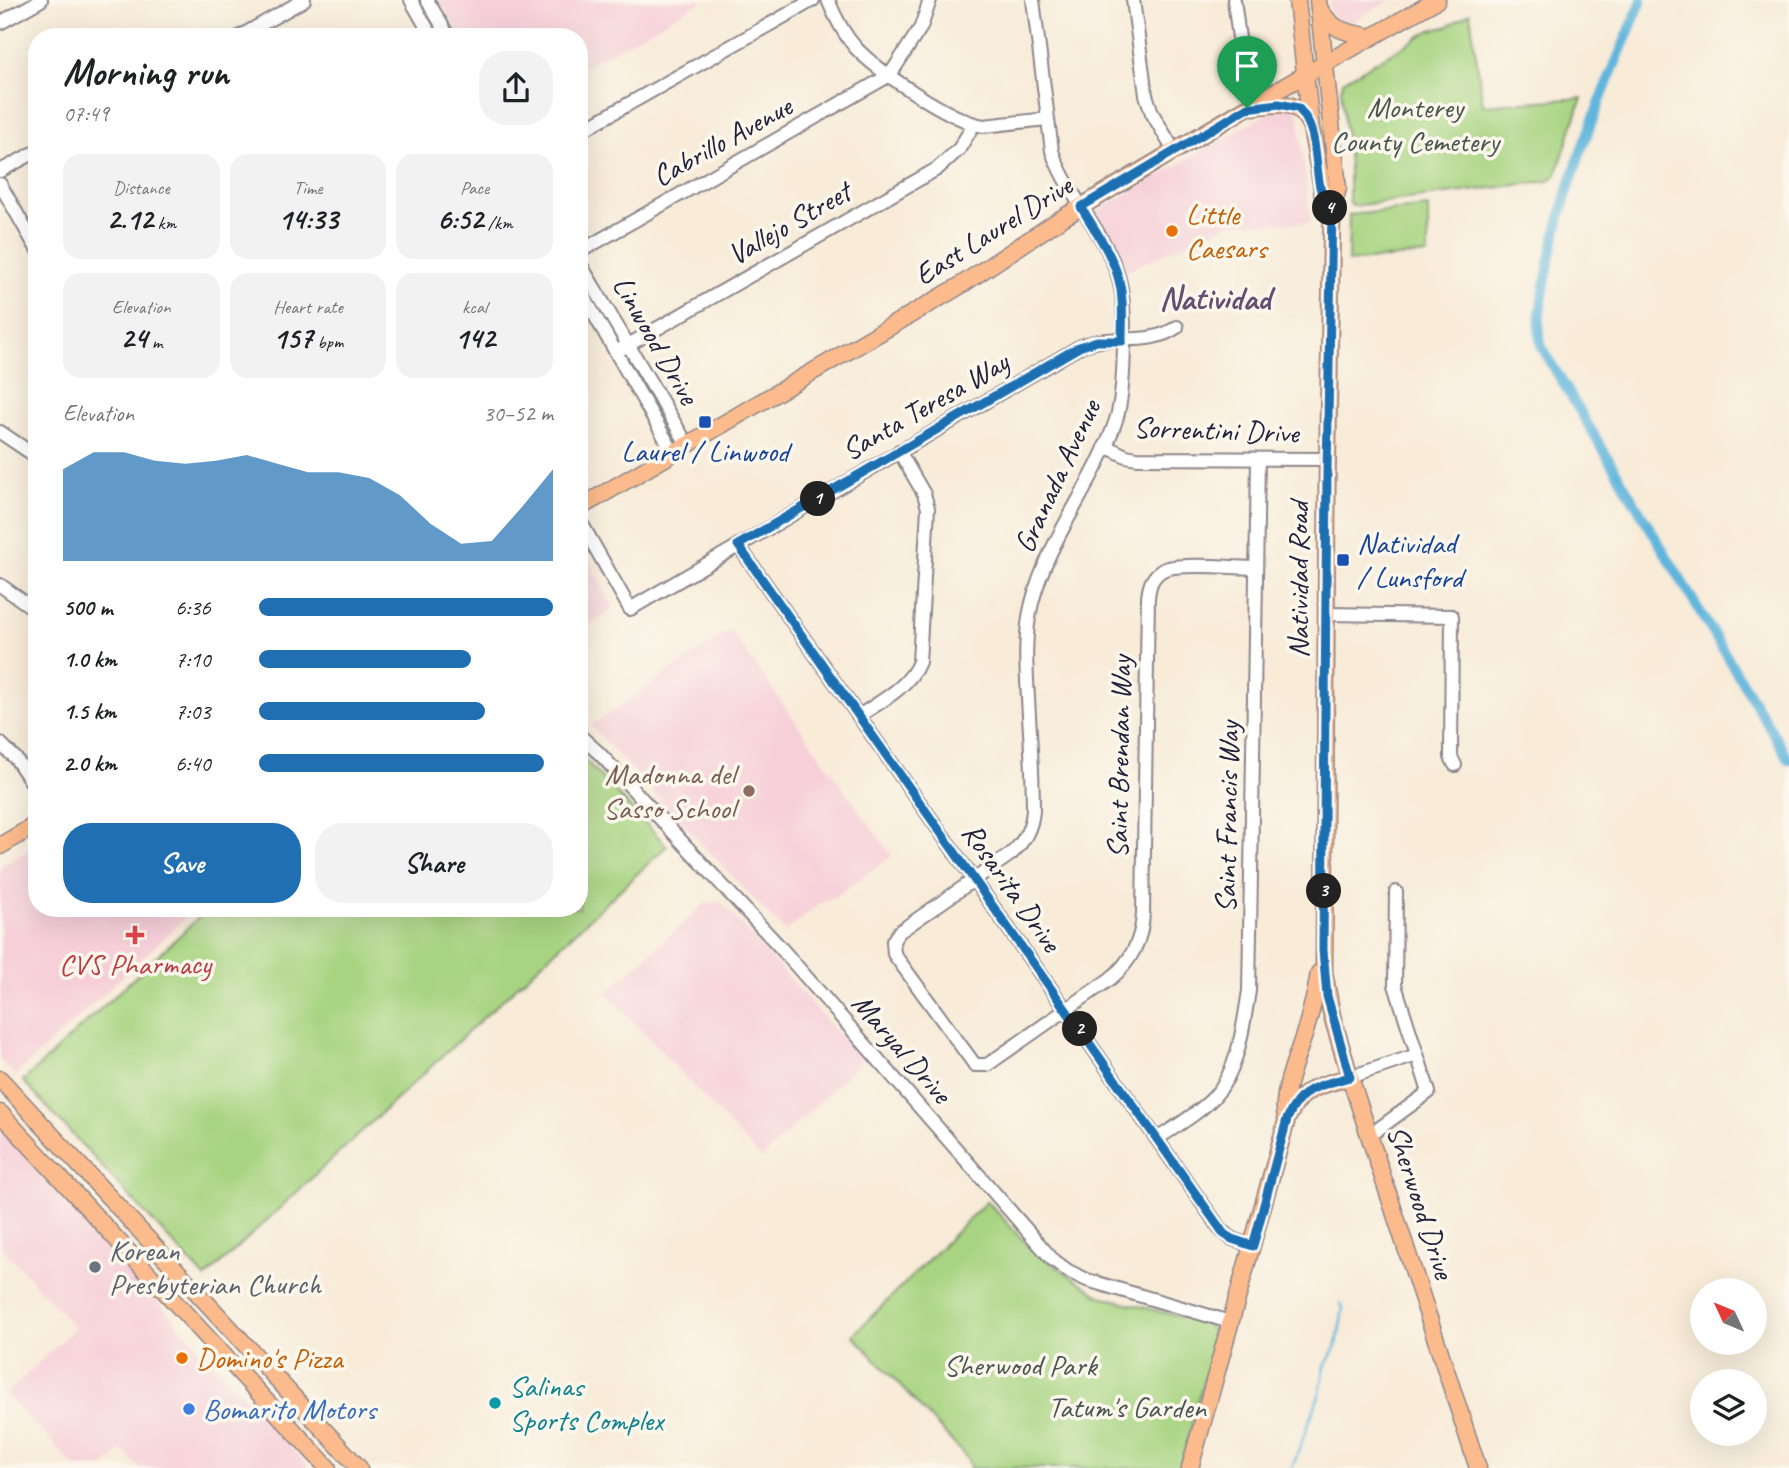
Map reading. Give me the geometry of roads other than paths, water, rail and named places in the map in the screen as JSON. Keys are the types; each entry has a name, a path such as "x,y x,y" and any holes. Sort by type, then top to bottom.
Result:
{"main road":[{"name":"Natividad Road","path":"1297,0 1311,127 1323,197 1332,210"},
{"name":"East Laurel Drive","path":"588,503 958,288 1081,207 1174,151 1437,0"},
{"path":"1319,4 1328,22 1337,29 1372,37"},
{"name":"Natividad Road","path":"1319,4 1338,177 1337,198 1332,210 1327,459 1323,950"},
{"path":"1254,104 1293,105 1301,110 1311,127"},
{"path":"0,846 28,829"},
{"path":"1287,1119 1284,1104 1311,1009 1323,950"},
{"name":"Sherwood Drive","path":"1323,950 1327,996 1350,1077 1478,1468"},
{"path":"1190,1468 1287,1119 1300,1096 1309,1090 1350,1077"},
{"path":"0,1079 359,1468"},
{"path":"0,1113 328,1468"}],"street":[{"path":"0,23 41,0"},
{"path":"255,28 304,0"},
{"path":"411,0 427,28"},
{"path":"427,0 444,28"},
{"path":"588,127 813,0"},
{"path":"828,0 840,26 863,55 954,117 974,124 994,126 1046,119"},
{"path":"890,75 921,27 930,0"},
{"name":"Granada Avenue","path":"1032,0 1046,119 1055,159 1107,252 1119,280 1122,301 1121,402 1105,446 1044,567 1031,608 1026,657 1033,803 1030,826 1015,851 899,932 892,944 894,954 975,1065 986,1065 1065,1009"},
{"path":"1133,0 1146,95 1152,113 1174,151"},
{"path":"1234,0 1243,68 1254,104"},
{"name":"Cabrillo Avenue","path":"588,247 890,75"},
{"name":"Vallejo Street","path":"616,352 937,169 958,149 974,124"},
{"path":"0,171 28,156"},
{"path":"0,184 28,233"},
{"name":"Linwood Drive","path":"588,277 628,345 680,448"},
{"name":"Linwood Drive","path":"588,304 616,352 680,448"},
{"name":"Santa Teresa Way","path":"588,534 631,608 1084,344 1162,336 1177,327"},
{"path":"0,432 28,451"},
{"name":"Sorrentini Drive","path":"1105,446 1137,458 1327,459"},
{"path":"859,716 904,684 915,672 919,662 928,508 924,494 899,451"},
{"name":"Saint Francis Way","path":"1157,1139 1205,1105 1223,1085 1232,1066 1247,1001 1251,964 1258,460"},
{"name":"Rosarita Drive","path":"738,545 1224,1234 1253,1246"},
{"name":"Saint Brendan Way","path":"1065,1009 1122,968 1135,948 1143,924 1148,598 1151,583 1161,572 1175,567 1256,568"},
{"path":"0,585 28,605"},
{"path":"1327,614 1452,616 1451,757 1455,765"},
{"path":"0,743 28,777"},
{"name":"Maryal Drive","path":"588,743 780,947 1056,1263 1087,1280 1230,1322"},
{"path":"1370,1135 1429,1092 1395,985 1396,892"},
{"path":"1350,1077 1417,1055"}],"waterway":[{"path":"1642,0 1585,139 1562,211 1542,300 1540,340 1542,348 1789,760"},
{"path":"1292,1468 1319,1396 1325,1367 1337,1344 1343,1308 1340,1303"}],"place":[{"name":"Little Caesars","path":"1172,231"},
{"name":"Laurel / Linwood","path":"705,422"},
{"name":"Natividad / Lunsford","path":"1343,560"},
{"name":"Madonna del Sasso School","path":"749,791"},
{"name":"CVS Pharmacy","path":"135,935"},
{"name":"Korean Presbyterian Church","path":"95,1267"},
{"name":"Domino's Pizza","path":"182,1358"},
{"name":"Salinas Sports Complex","path":"495,1403"},
{"name":"Bomarito Motors","path":"189,1409"}],"district":[{"name":"Natividad","path":"1215,297"}],"park label":[{"name":"Monterey County Cemetery","path":"1415,124"},
{"name":"Sherwood Park","path":"1020,1365"},
{"name":"Tatum's Garden","path":"1127,1407"}]}
